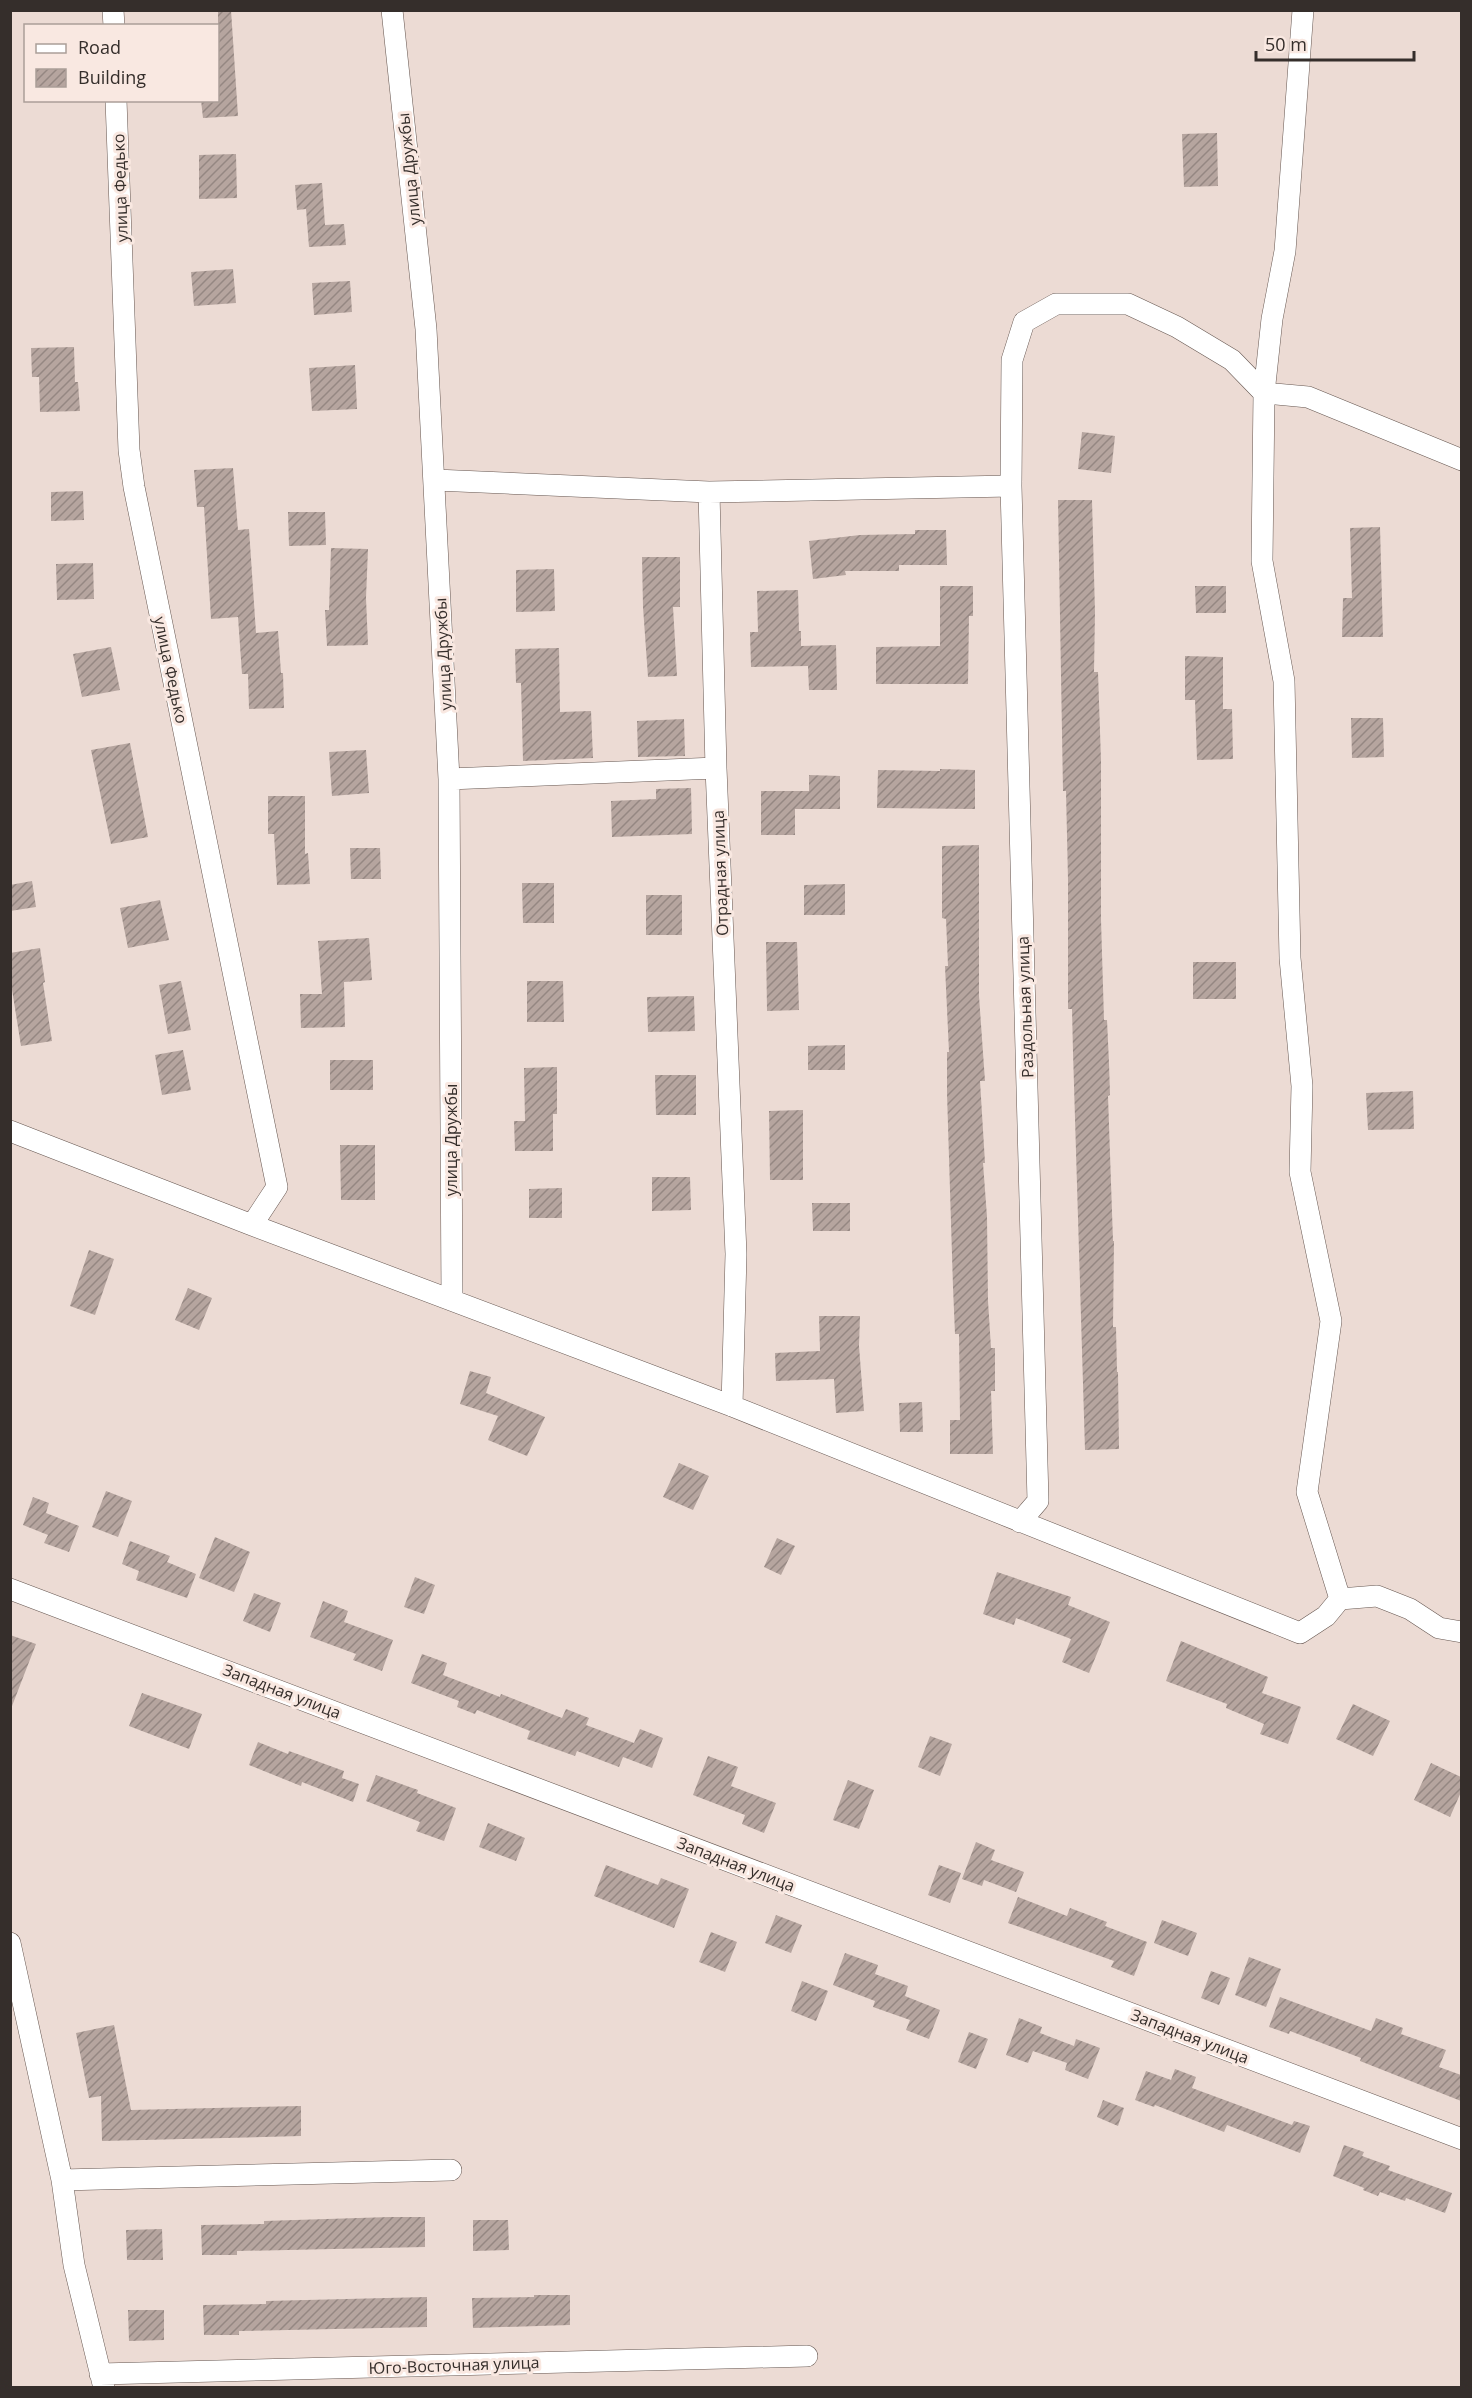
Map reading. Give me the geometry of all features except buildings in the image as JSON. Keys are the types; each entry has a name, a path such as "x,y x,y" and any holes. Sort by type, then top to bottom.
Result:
{"street":[{"name":"улица Дружбы","path":"392,10 426,329 449,779 452,1299"},
{"path":"1300,12 1285,250 1272,319 1264,393 1262,561 1284,681 1290,958 1302,1086 1300,1172 1331,1321 1307,1492 1340,1599"},
{"name":"улица Федько","path":"116,102 129,450 139,510 277,1187 252,1226"},
{"name":"Раздольная улица","path":"1020,1522 1038,1501 1011,486 1012,360 1024,322 1056,304 1128,304 1177,327 1232,360 1264,393"},
{"path":"1264,393 1308,397 1461,460"},
{"path":"435,480 709,492 1011,486"},
{"name":"Отрадная улица","path":"709,492 716,768 736,1254 732,1406"},
{"path":"449,779 716,768"},
{"path":"10,1131 252,1226 452,1299 732,1406 1300,1633 1326,1616 1340,1599 1377,1596 1410,1609 1439,1628 1461,1632"},
{"name":"Западная улица","path":"10,1589 1461,2139"},
{"path":"10,1943 62,2180 74,2265 102,2381"},
{"path":"62,2180 451,2170"},
{"name":"Юго-Восточная улица","path":"102,2381 807,2356"}]}
